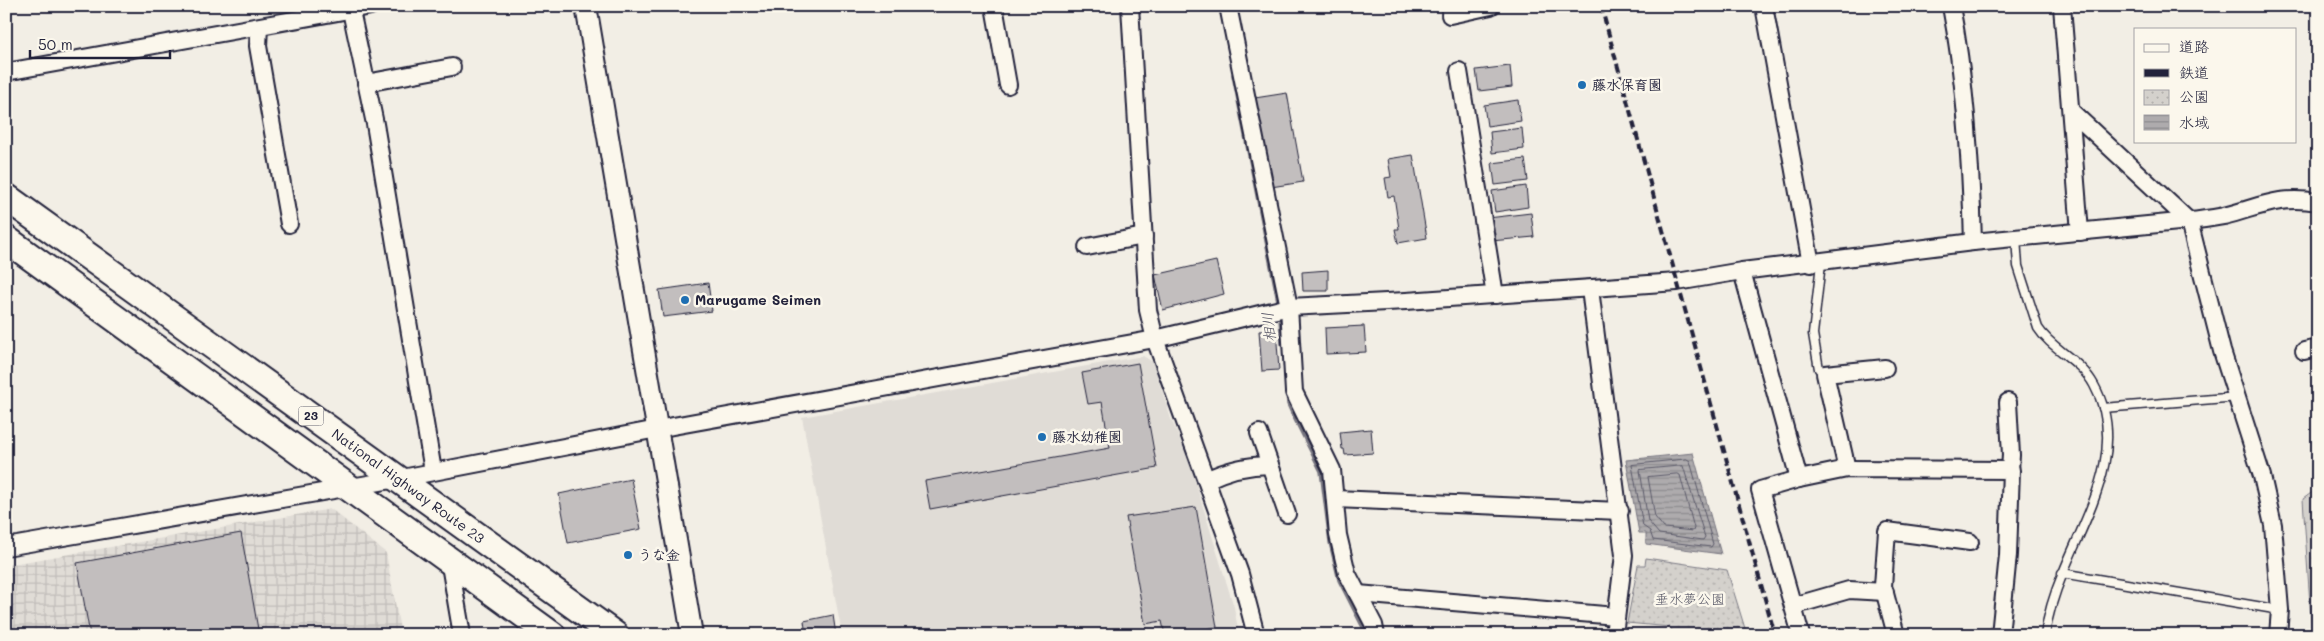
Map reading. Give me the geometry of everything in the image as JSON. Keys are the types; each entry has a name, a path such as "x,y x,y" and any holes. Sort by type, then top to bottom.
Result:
{"highway":[{"name":"National Highway Route 23","path":"6,197 615,635"},
{"path":"6,239 552,635"}],"street":[{"path":"6,72 350,8 371,6"},
{"path":"586,6 692,635"},
{"path":"994,6 1008,85"},
{"path":"1130,6 1148,310 1155,339 1240,574 1256,635"},
{"path":"1228,6 1294,392 1332,470 1338,535 1343,559 1347,573 1374,625 1376,635"},
{"path":"1450,15 1491,6"},
{"path":"1764,6 1816,263"},
{"path":"1951,6 1956,31 1971,174 1973,242"},
{"path":"2062,6 2072,112 2080,232"},
{"path":"350,8 375,124 433,471"},
{"path":"259,26 258,46 289,224"},
{"path":"366,83 452,67"},
{"path":"1459,70 1495,296"},
{"path":"2072,112 2189,221 2222,351 2262,476 2273,525 2280,610 2278,635"},
{"path":"6,547 397,479 1155,339 1281,308 1405,294 1495,296 1677,282 1742,271 1973,242 2189,221 2224,216 2269,201 2288,199 2318,202"},
{"path":"1087,247 1144,236"},
{"path":"1742,271 1799,479"},
{"path":"1590,289 1620,511 1624,555 1614,635"},
{"path":"1847,469 1825,374 1885,368"},
{"path":"2000,635 2008,555 2012,470 2010,470 2008,402"},
{"path":"1259,433 1287,514"},
{"path":"1206,480 1227,470 1253,465 1270,465"},
{"path":"1801,635 1760,490 1799,479 1847,469 2010,470"},
{"path":"1335,499 1620,511"},
{"path":"1896,635 1883,586 1887,531 1970,542"},
{"path":"448,559 462,635"},
{"path":"1793,606 1849,590 1885,592"},
{"path":"1358,594 1616,616"}],"lane":[{"path":"2016,238 2020,273 2038,328 2043,335 2082,369 2094,385 2103,408 2106,432 2106,447 2097,494 2062,573 2044,635"},
{"path":"1816,263 1813,334 1819,369 1825,374"},
{"path":"2103,408 2238,397"},
{"path":"2062,573 2280,610"}],"shaded area":[{"path":"1143,356 1153,362 1171,419 1187,455 1234,607 1239,635 842,635 802,417"},
{"path":"331,509 386,553 401,635 6,635 6,565"}],"green space":[{"path":"2318,488 2318,635 2312,635 2303,499"},
{"name":"垂水夢公園","path":"1646,558 1727,570 1747,635 1674,633 1670,627 1627,623 1638,565 1645,565"}],"water":[{"path":"1693,453 1721,554 1646,544 1646,533 1639,533 1626,460"}],"building":[{"path":"1510,66 1512,87 1479,91 1476,70"},
{"path":"1287,93 1303,182 1271,187 1255,98"},
{"path":"1518,100 1521,121 1487,126 1484,105"},
{"path":"1522,128 1524,149 1492,153 1490,132"},
{"path":"1413,155 1427,238 1398,243 1395,229 1399,229 1394,196 1388,197 1385,178 1391,177 1388,159"},
{"path":"1525,159 1528,181 1495,185 1492,163"},
{"path":"1526,186 1528,207 1495,212 1492,191"},
{"path":"1531,213 1534,237 1491,241 1488,218"},
{"path":"1216,261 1224,294 1163,310 1155,275"},
{"path":"1328,270 1328,291 1303,291 1302,272"},
{"name":"Marugame Seimen","path":"708,283 712,311 663,317 659,290"},
{"path":"1364,326 1366,352 1326,354 1325,328"},
{"path":"1276,330 1279,370 1262,371 1259,331"},
{"name":"藤水幼稚園","path":"1138,363 1157,468 930,509 925,481 1110,448 1102,402 1088,404 1082,373"},
{"path":"1371,429 1373,453 1345,455 1344,449 1342,449 1340,432"},
{"path":"631,479 641,529 568,543 559,494"},
{"path":"1196,507 1217,627 1165,635 1162,621 1145,624 1126,517"},
{"path":"241,533 259,635 90,635 77,563"},
{"path":"833,615 836,635 806,635 804,621"}],"waterway":[{"name":"相川","path":"1234,75 1280,306 1283,344"},
{"name":"相川","path":"1288,393 1289,404 1322,471 1331,542 1340,580 1368,635"}],"railway":[{"path":"1601,6 1775,635"}],"place":[{"name":"藤水保育園","path":"1582,85"},
{"name":"Marugame Seimen","path":"685,300"},
{"name":"藤水幼稚園","path":"1042,437"},
{"name":"うな金","path":"628,555"}]}
